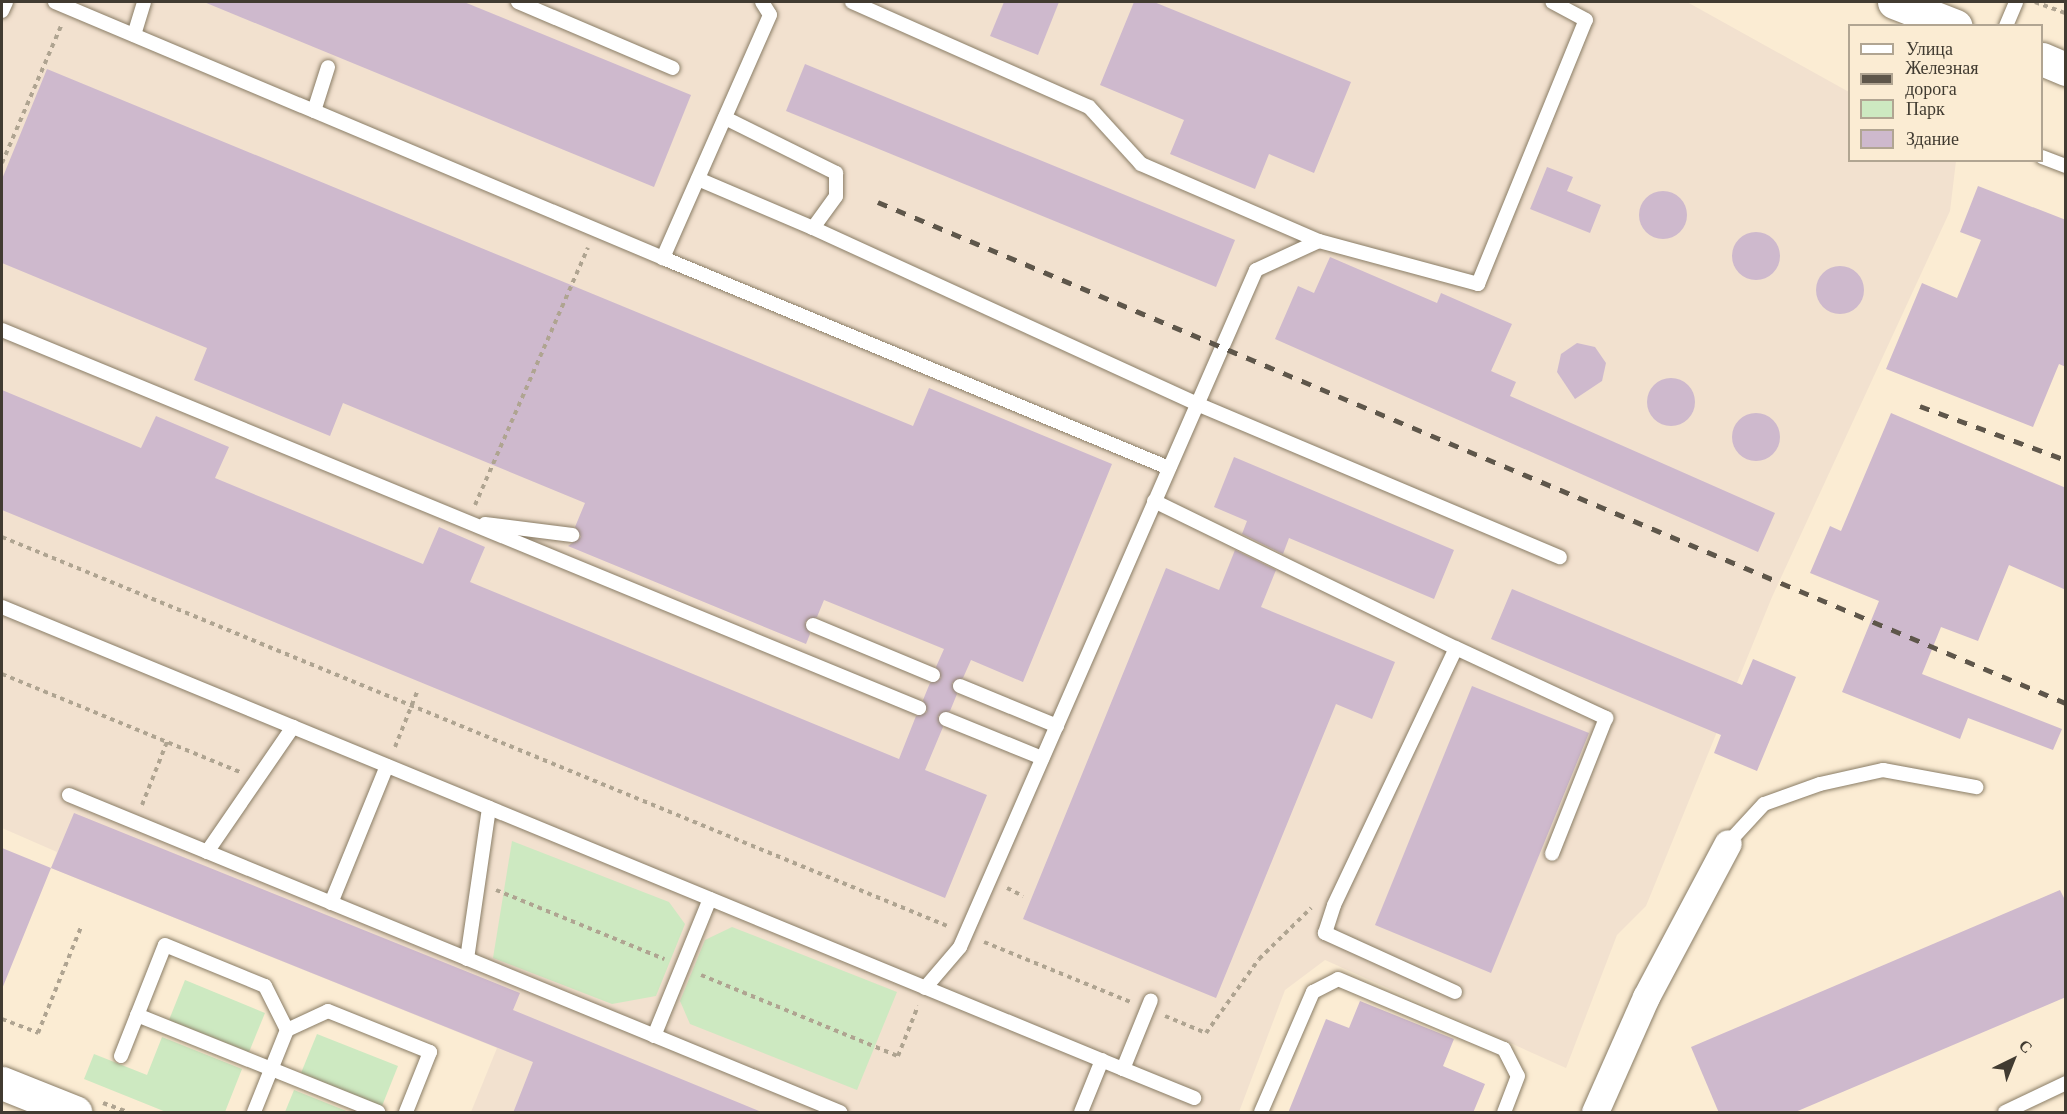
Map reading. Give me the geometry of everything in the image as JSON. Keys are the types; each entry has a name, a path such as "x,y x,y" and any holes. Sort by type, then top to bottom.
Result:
{"main road":[{"path":"1910,4 1952,24"},
{"path":"2043,59 2066,69"},
{"path":"2,1083 75,1113"}],"street":[{"path":"1595,1113 1646,997 1728,843"}],"lane":[{"path":"55,2 1169,468"},
{"path":"134,35 144,2"},
{"path":"518,2 673,68"},
{"path":"663,258 770,15 762,2"},
{"path":"852,2 1089,107 1141,164 1319,241 1478,284 1586,20 1552,2"},
{"path":"2007,24 2016,2"},
{"path":"314,111 328,67"},
{"path":"725,118 836,173 836,196 813,228"},
{"path":"2043,157 2066,166"},
{"path":"698,179 813,228 1197,404 1560,557"},
{"path":"926,988 960,948 1256,270 1319,241"},
{"path":"2,330 920,708"},
{"path":"1154,501 1456,648 1606,718 1552,854"},
{"path":"467,522 572,535"},
{"path":"2,607 1194,1098"},
{"path":"813,626 933,675"},
{"path":"1455,992 1324,933 1334,906 1456,648"},
{"path":"960,686 1057,726"},
{"path":"946,719 1042,758"},
{"path":"207,852 292,727"},
{"path":"331,903 387,766"},
{"path":"1728,843 1764,804 1820,784 1883,770 1976,787"},
{"path":"69,795 840,1113"},
{"path":"468,959 489,808"},
{"path":"654,1036 710,899"},
{"path":"121,1056 165,945 266,986 287,1030"},
{"path":"1261,1113 1313,992 1338,980 1504,1049 1518,1076 1504,1113"},
{"path":"1122,1069 1149,1004"},
{"path":"254,1113 287,1030 328,1011 430,1052 406,1113"},
{"path":"137,1015 378,1113"},
{"path":"1081,1113 1102,1060"},
{"path":"2006,1113 2066,1083"}],"path":[{"path":"2034,2 2066,13"},
{"path":"2,163 69,7"},
{"path":"467,522 596,229"},
{"path":"2,537 966,934 1149,1004 1206,1033 1258,959 1317,903"},
{"path":"2,674 257,779"},
{"path":"387,766 417,692"},
{"path":"135,822 167,742"},
{"path":"2,1018 38,1034 81,927"},
{"path":"874,1046 897,1056 915,1013"}],"shaded area":[{"path":"2,2 1687,2 1848,91 1848,162 1956,162 1950,211 1772,597 1646,906 1617,935 1566,1068 1325,960 1285,990 1239,1112 471,1112 497,1048 51,868 57,852 2,828"}],"green space":[{"path":"512,841 669,902 685,924 656,996 612,1004 493,958"},
{"path":"732,927 897,992 857,1090 690,1024 680,1001 705,940"},
{"path":"185,980 265,1013 249,1052 169,1020"},
{"path":"317,1034 398,1066 382,1106 301,1073"},
{"path":"162,1037 242,1069 225,1112 166,1112 84,1079 94,1054 147,1075"},
{"path":"294,1090 349,1112 285,1112"}],"building":[{"path":"204,2 464,2 691,95 654,187"},
{"path":"1004,2 1059,2 1038,55 990,36"},
{"path":"1134,2 1154,2 1351,82 1314,173 1269,154 1255,189 1170,154 1184,120 1100,85"},
{"path":"805,64 1235,240 1216,287 786,111"},
{"path":"47,69 913,426 929,388 1112,464 1023,682 971,660 963,678 952,683 957,694 950,711 938,716 943,727 925,770 987,795 945,898 2,510 2,390 141,448 156,416 229,447 215,478 423,564 439,527 485,547 470,582 899,759 916,716 927,712 923,700 930,683 941,678 936,667 944,649 824,600 817,617 805,622 810,634 806,644 568,546 581,537 575,527 585,503 343,403 330,436 194,380 207,348 2,263 2,179"},
{"path":"1547,167 1573,177 1567,191 1601,205 1590,233 1530,209"},
{"path":"1978,186 2066,220 2066,367 2059,364 2033,427 1886,369 1922,283 1957,298 1981,240 1960,232"},
{"path":"1663,191 1680,198 1687,215 1680,232 1663,239 1646,232 1639,215 1646,198"},
{"path":"1756,232 1773,239 1780,256 1773,273 1756,280 1739,273 1732,256 1739,239"},
{"path":"1330,257 1437,303 1441,293 1512,324 1491,371 1516,382 1510,396 1775,513 1758,552 1275,339 1298,286 1314,293"},
{"path":"1840,266 1857,273 1864,290 1857,307 1840,314 1823,307 1816,290 1823,273"},
{"path":"1577,343 1595,347 1606,363 1602,381 1575,399 1557,372 1561,354"},
{"path":"1671,378 1688,385 1695,402 1688,419 1671,426 1654,419 1647,402 1654,385"},
{"path":"1756,413 1773,420 1780,437 1773,454 1756,461 1739,454 1732,437 1739,420"},
{"path":"1891,413 2066,488 2066,590 2009,565 1978,641 1941,627 1922,674 2062,729 2053,750 1968,718 1960,739 1842,692 1879,601 1810,573 1830,526 1841,531"},
{"path":"1234,457 1454,550 1434,599 1289,538 1283,554 1242,534 1247,521 1214,507"},
{"path":"1235,550 1276,570 1261,607 1395,662 1372,719 1336,704 1216,998 1023,919 1166,568 1219,590"},
{"path":"1512,589 1742,685 1753,659 1796,677 1757,771 1714,753 1721,735 1491,639"},
{"path":"1472,686 1589,733 1491,973 1375,925"},
{"path":"74,813 520,993 513,1010 764,1113 513,1113 533,1062 51,868"},
{"path":"2,848 51,868 2,989"},
{"path":"2060,890 2066,902 2066,997 1793,1113 1719,1113 1691,1047"},
{"path":"1360,1001 1454,1039 1443,1066 1485,1084 1473,1113 1288,1113 1326,1019 1349,1028"}],"railway":[{"path":"878,202 2066,703"},
{"path":"1920,406 2066,460"}]}
